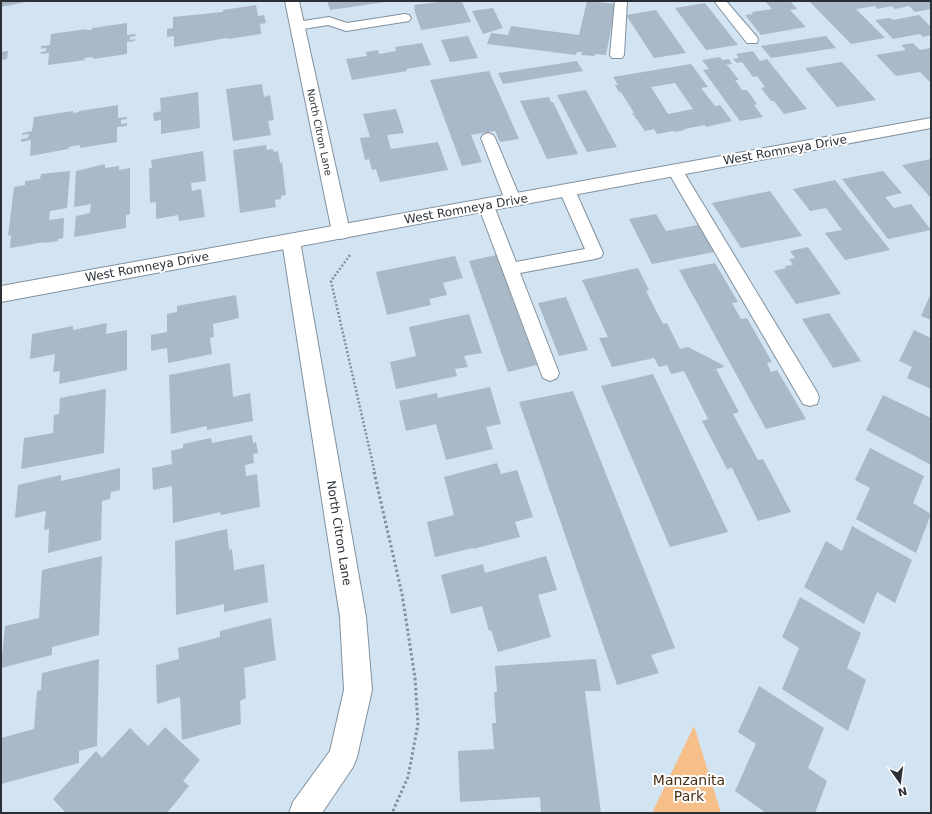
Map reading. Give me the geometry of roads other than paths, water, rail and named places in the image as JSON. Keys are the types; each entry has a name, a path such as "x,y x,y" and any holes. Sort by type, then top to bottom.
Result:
{"street":[{"name":"North Citron Lane","path":"292,1 340,232"},
{"name":"West Romneya Drive","path":"1,294 931,124"},
{"name":"North Citron Lane","path":"291,241 353,617 358,690 344,757 304,813"}],"lane":[{"path":"617,55 621,1"},
{"path":"720,1 752,40"},
{"path":"298,29 329,21 346,27 405,18"},
{"path":"488,138 513,200"},
{"path":"675,170 810,398"},
{"path":"510,269 595,253 567,190"},
{"path":"486,205 550,373"}],"park label":[{"name":"Manzanita Park","path":"689,788"}]}
